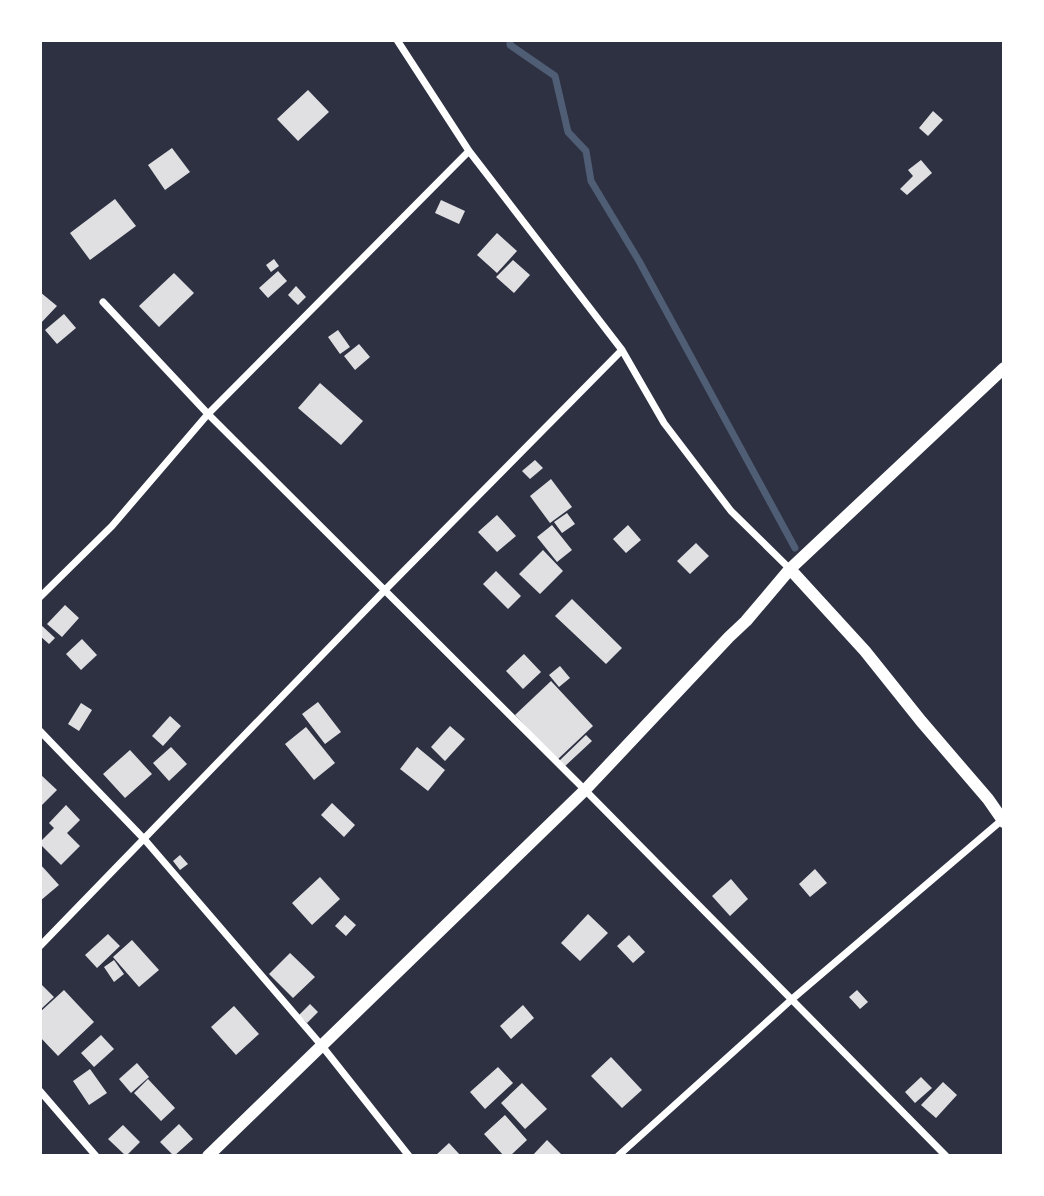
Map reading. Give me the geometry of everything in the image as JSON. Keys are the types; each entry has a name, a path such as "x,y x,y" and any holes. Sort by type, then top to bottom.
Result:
{"street":[{"path":"397,40 469,151 622,350 664,423 731,511 790,569 865,651 920,721 988,799 1003,821 791,1000 618,1156"},
{"path":"40,597 112,526 208,414 469,151"},
{"path":"103,302 208,414 585,790 946,1156"},
{"path":"40,946 622,350"},
{"path":"208,1156 585,790 746,621 790,569 1004,368"},
{"path":"40,731 145,840 322,1046 409,1156"},
{"path":"40,1091 96,1156"}],"building":[{"path":"308,90 329,112 298,141 277,119"},
{"path":"933,111 943,120 928,136 919,128"},
{"path":"172,148 190,172 165,190 148,165"},
{"path":"921,160 932,173 907,195 900,189 913,176 908,170"},
{"path":"115,199 136,226 90,260 70,233"},
{"path":"441,200 465,211 459,224 435,213"},
{"path":"497,233 517,251 497,273 477,255"},
{"path":"274,259 279,266 271,272 266,265"},
{"path":"513,260 530,275 514,293 496,277"},
{"path":"278,271 287,281 268,298 259,288"},
{"path":"174,273 194,293 159,327 139,306"},
{"path":"296,286 306,297 298,305 288,295"},
{"path":"40,292 57,306 40,324"},
{"path":"64,314 76,328 57,344 45,330"},
{"path":"338,330 350,347 340,354 328,337"},
{"path":"359,344 370,357 355,370 344,356"},
{"path":"320,383 363,421 341,445 298,408"},
{"path":"535,460 543,468 530,479 522,471"},
{"path":"551,479 572,507 550,523 530,496"},
{"path":"567,513 575,524 562,533 554,522"},
{"path":"497,515 516,536 497,552 478,532"},
{"path":"552,525 572,550 557,562 537,537"},
{"path":"628,525 641,540 626,553 613,539"},
{"path":"696,543 709,556 690,574 677,561"},
{"path":"543,550 563,571 540,594 519,574"},
{"path":"496,571 521,596 508,609 483,584"},
{"path":"572,599 622,648 606,664 555,616"},
{"path":"65,605 79,618 62,637 47,624"},
{"path":"40,624 55,638 49,644 40,636"},
{"path":"82,639 97,655 81,670 66,654"},
{"path":"524,654 541,672 523,689 506,671"},
{"path":"560,666 570,678 559,687 549,675"},
{"path":"551,681 593,726 557,760 515,715"},
{"path":"318,702 341,732 325,744 302,714"},
{"path":"81,703 92,710 79,731 68,724"},
{"path":"170,716 181,726 163,746 152,736"},
{"path":"450,726 465,739 445,761 431,747"},
{"path":"306,727 335,763 314,780 285,744"},
{"path":"586,735 592,741 563,768 558,762"},
{"path":"171,747 187,764 169,781 153,763"},
{"path":"417,747 445,770 428,791 400,769"},
{"path":"130,750 152,774 125,798 103,774"},
{"path":"40,774 57,790 40,807"},
{"path":"332,803 355,825 344,837 321,815"},
{"path":"66,805 80,820 67,833 80,846 61,865 40,842 54,828 49,823"},
{"path":"180,855 188,864 180,870 173,861"},
{"path":"40,864 59,885 40,901"},
{"path":"815,869 827,883 810,897 799,884"},
{"path":"320,877 340,899 312,925 292,903"},
{"path":"731,879 748,899 730,916 712,896"},
{"path":"588,914 608,933 580,961 561,943"},
{"path":"345,915 356,925 346,936 335,926"},
{"path":"108,934 120,946 97,968 85,955"},
{"path":"629,935 645,952 633,963 617,946"},
{"path":"132,940 159,970 139,987 113,957"},
{"path":"290,953 315,977 293,998 269,974"},
{"path":"114,960 124,974 114,982 104,967"},
{"path":"40,983 54,997 40,1010"},
{"path":"64,990 94,1022 58,1056 40,1037 40,1012"},
{"path":"857,990 868,1002 860,1009 849,997"},
{"path":"310,1004 318,1012 307,1023 299,1015"},
{"path":"523,1005 534,1018 511,1039 500,1026"},
{"path":"234,1006 259,1034 236,1055 211,1027"},
{"path":"101,1035 114,1049 94,1067 81,1053"},
{"path":"611,1057 642,1090 622,1108 591,1076"},
{"path":"137,1063 149,1077 131,1093 119,1079"},
{"path":"498,1067 513,1083 485,1109 470,1092"},
{"path":"90,1069 107,1093 89,1105 73,1081"},
{"path":"921,1077 932,1088 915,1103 905,1092"},
{"path":"148,1079 175,1108 161,1121 134,1093"},
{"path":"943,1082 957,1095 936,1118 921,1105"},
{"path":"522,1083 547,1109 525,1129 501,1103"},
{"path":"505,1115 527,1140 510,1156 504,1156 484,1134"},
{"path":"179,1124 193,1139 174,1156 160,1142"},
{"path":"123,1125 140,1142 126,1156 108,1139"},
{"path":"547,1140 563,1156 532,1156"},
{"path":"449,1143 461,1156 435,1156"}],"waterway":[{"path":"510,40 510,45 555,76 568,132 586,151 591,181 639,261 795,548"}]}
